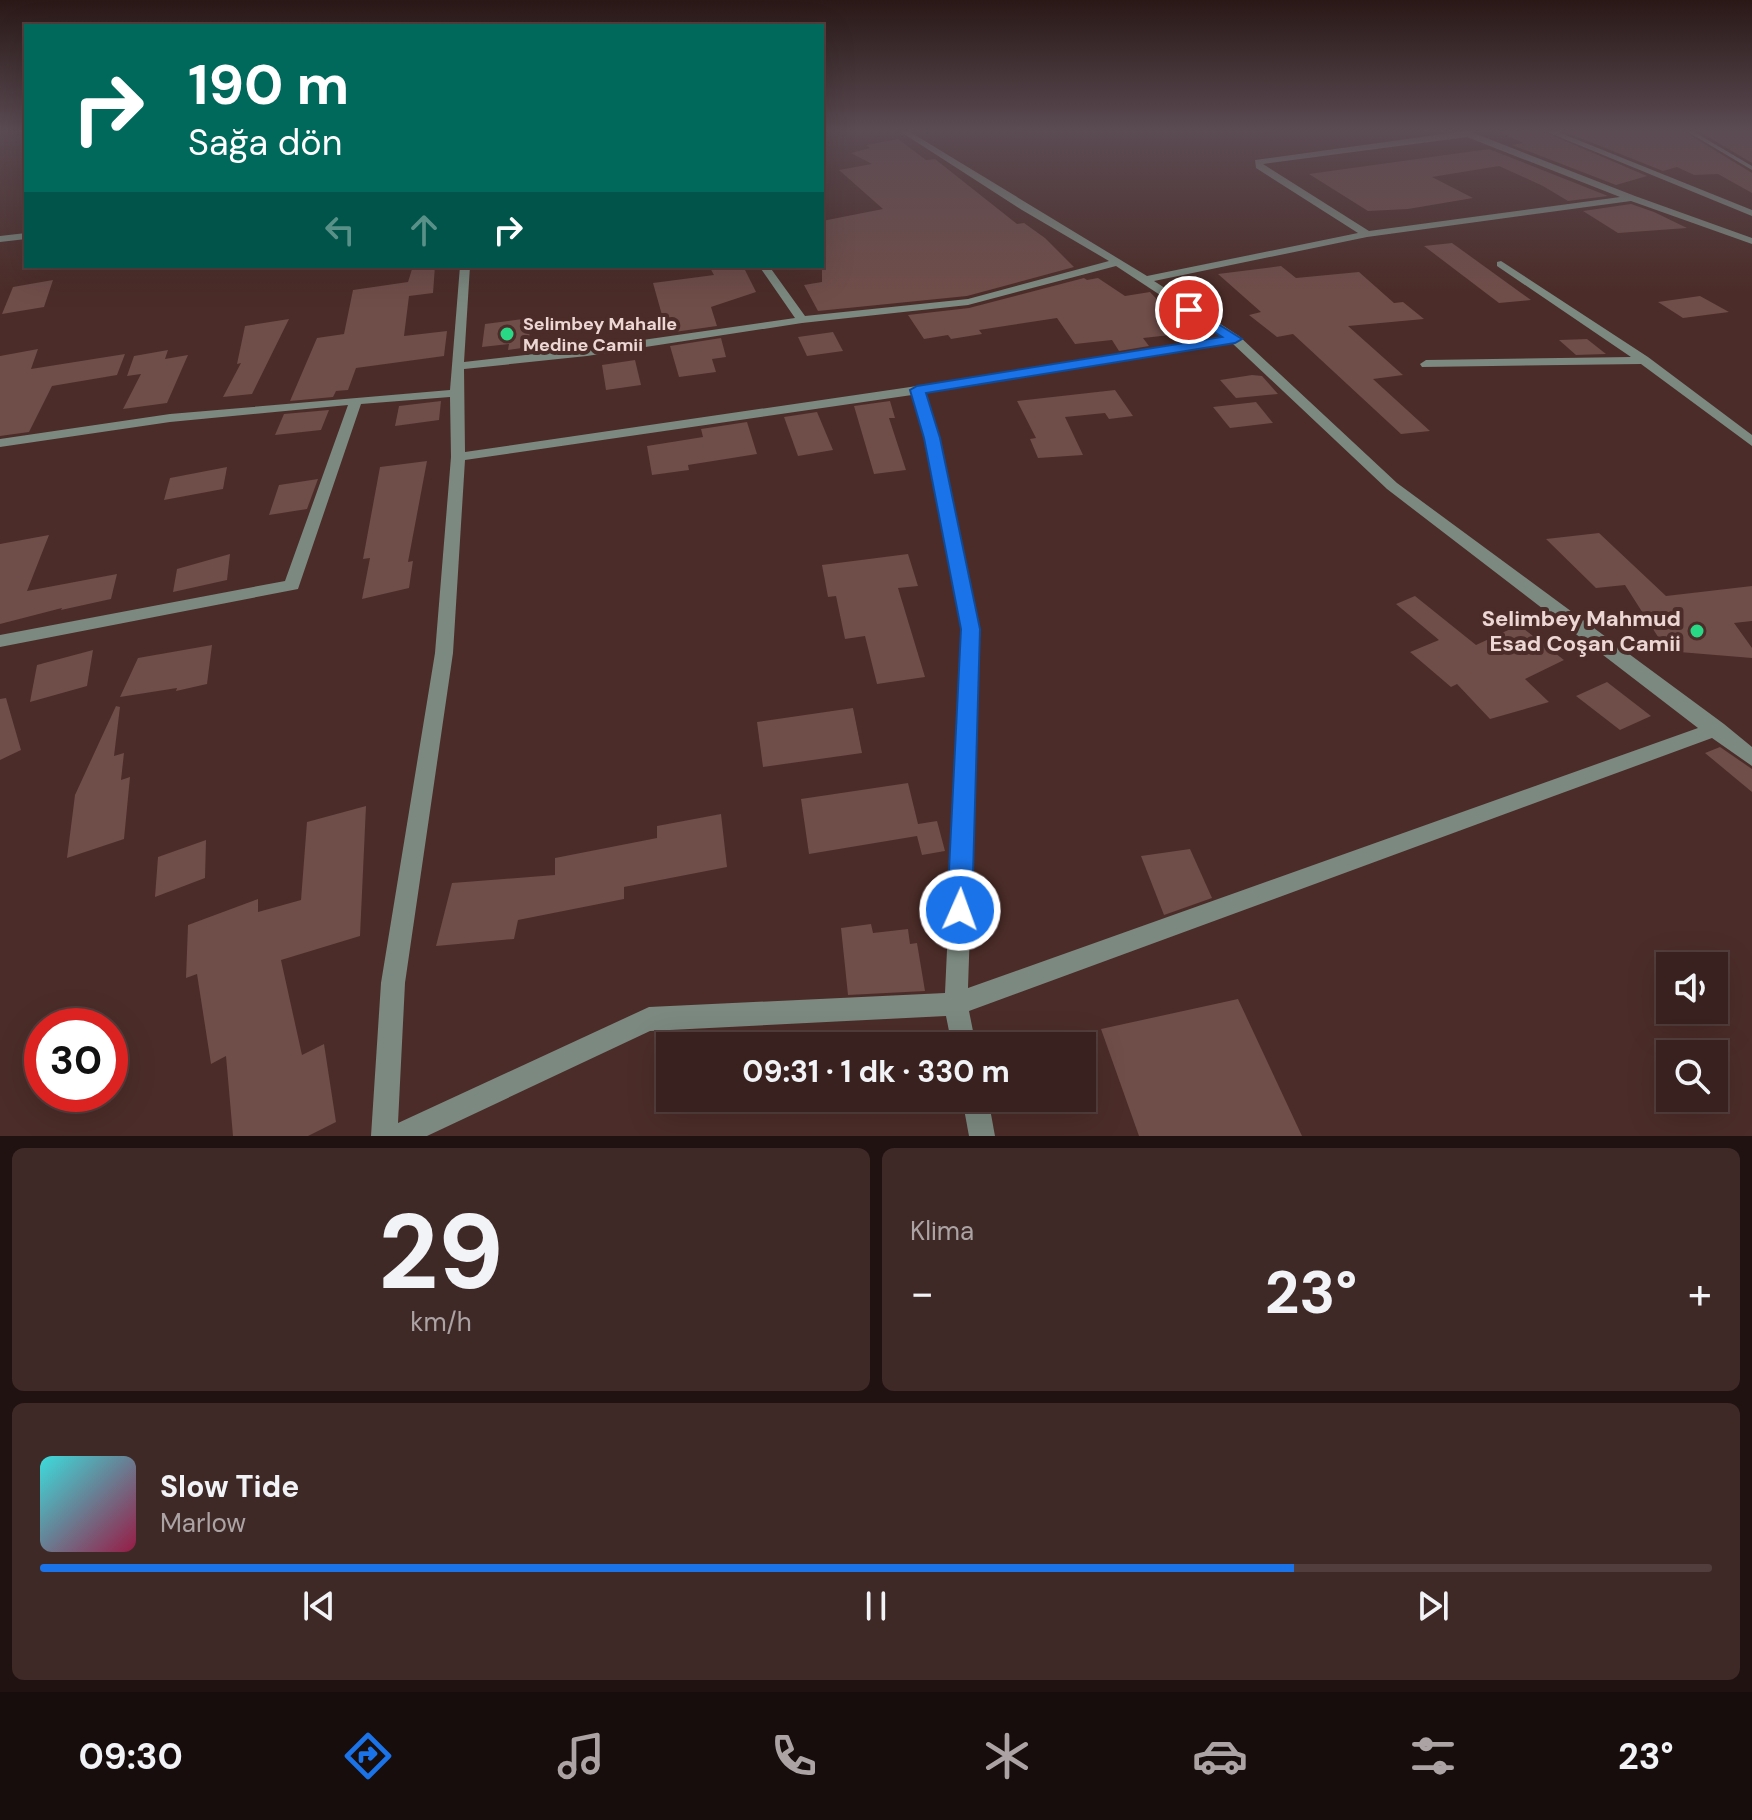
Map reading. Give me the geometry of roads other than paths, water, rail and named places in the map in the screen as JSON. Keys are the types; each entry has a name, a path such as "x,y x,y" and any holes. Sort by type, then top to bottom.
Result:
{"street":[{"path":"989,185 1118,262 1235,339 1392,486 1752,758"},
{"path":"1289,185 1367,234"},
{"path":"1599,185 1752,241"},
{"path":"1683,185 1752,213"},
{"path":"1143,280 1367,234 1632,198"},
{"path":"0,239 24,236"},
{"path":"460,366 587,352 802,320 968,302 1118,262"},
{"path":"1501,264 1644,360 1752,442"},
{"path":"384,1136 393,983 444,653 458,457 456,393 465,268"},
{"path":"765,268 802,320"},
{"path":"458,457 917,390 1235,339"},
{"path":"1426,364 1644,360"},
{"path":"917,390 932,438 971,629 956,1004 961,1032"},
{"path":"0,443 106,424 240,409 456,393"},
{"path":"0,641 292,585 356,401"},
{"path":"398,1136 649,1019 956,1004 1717,729"},
{"path":"978,1112 982,1136"}],"place":[{"name":"Selimbey Mahalle Medine Camii","path":"507,334"},
{"name":"Selimbey Mahmud Esad Coşan Camii","path":"1697,631"}]}
